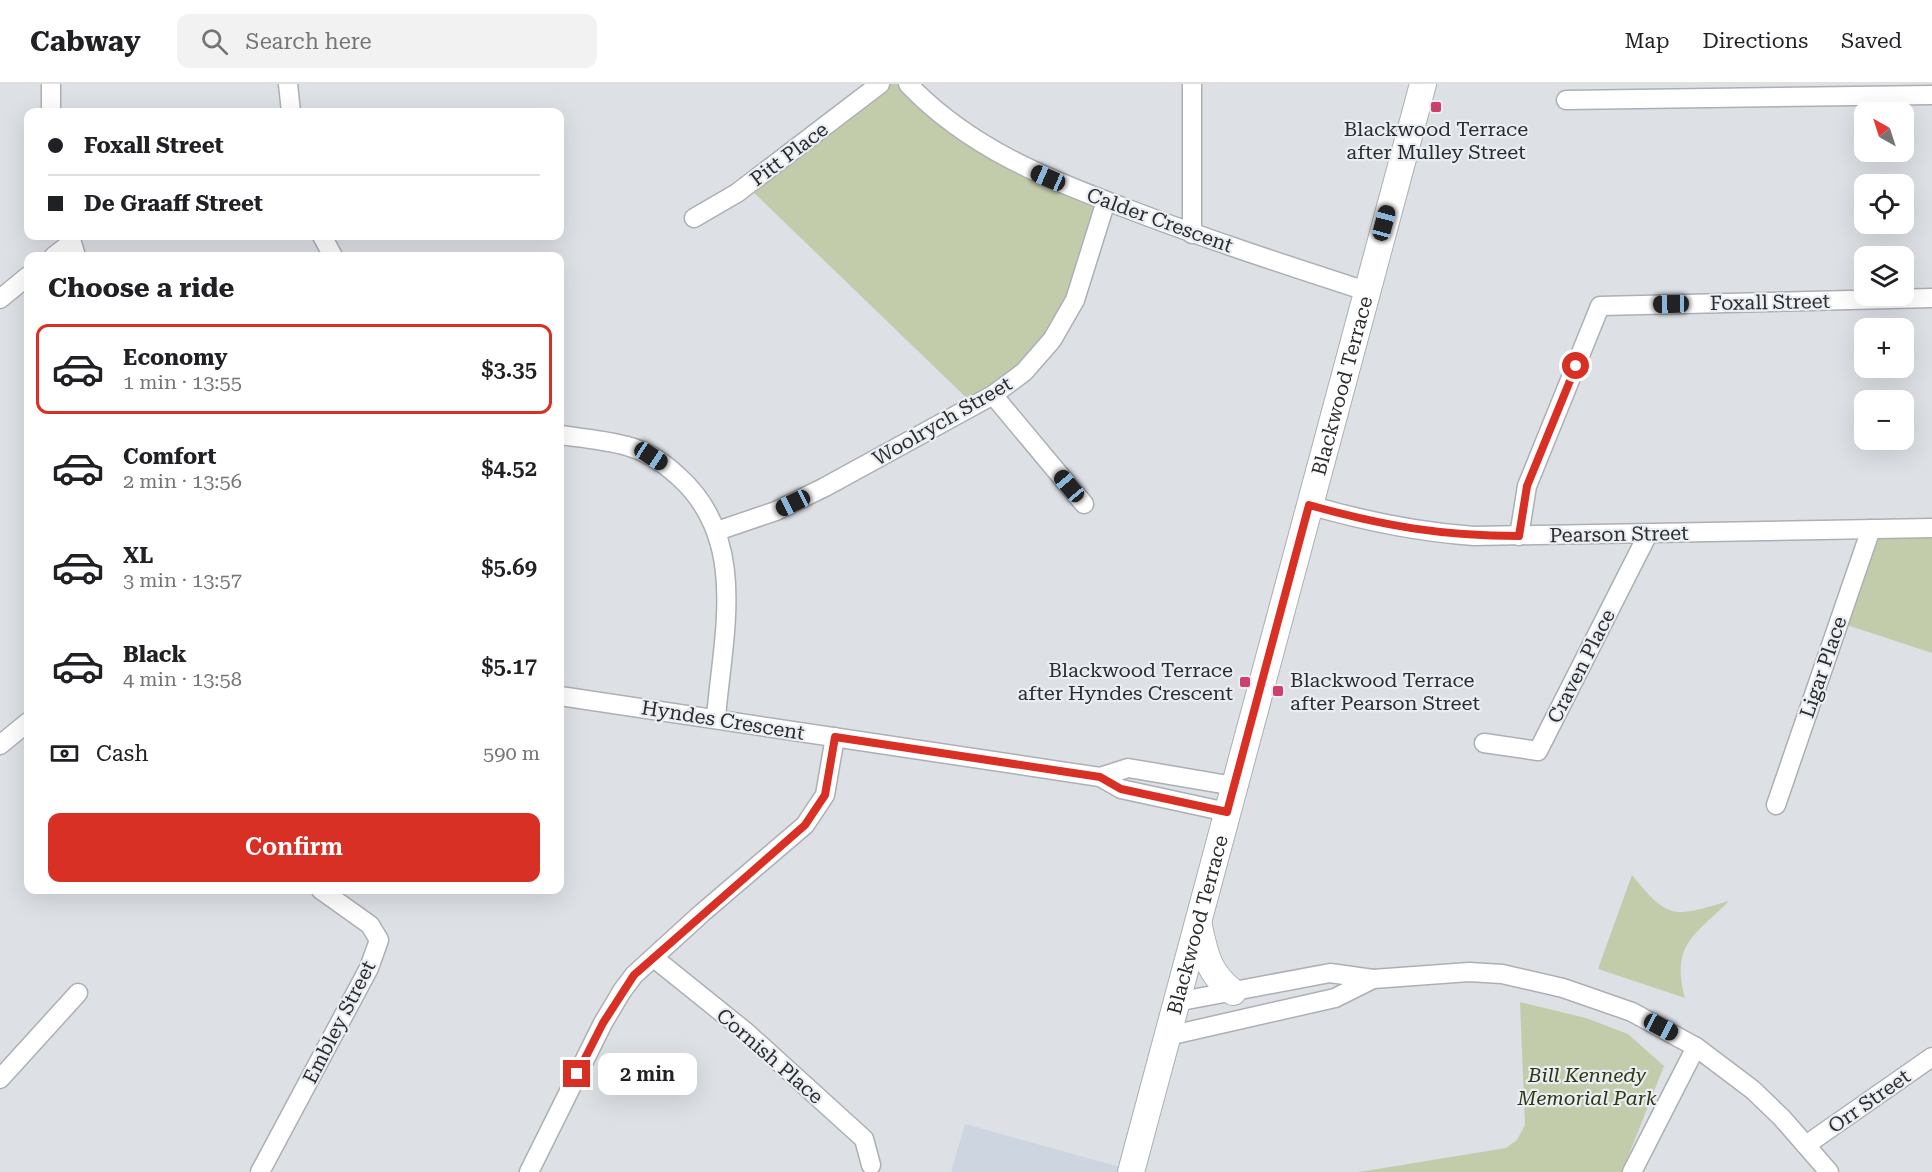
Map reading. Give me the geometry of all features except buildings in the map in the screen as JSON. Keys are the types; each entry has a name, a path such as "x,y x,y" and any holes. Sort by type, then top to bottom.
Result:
{"street":[{"path":"51,84 51,108"},
{"path":"288,84 291,108"},
{"name":"Pitt Place","path":"694,218 737,193 880,84"},
{"name":"Calder Crescent","path":"908,84 971,138 1030,170 1192,234 1366,291"},
{"path":"1192,84 1192,234"},
{"name":"Blackwood Terrace","path":"1131,1172 1423,84"},
{"path":"1566,100 1804,90 1932,95"},
{"name":"Woolrych Street","path":"717,531 776,511 825,487 993,395 1040,357 1075,300 1106,201"},
{"path":"0,298 24,279"},
{"name":"Foxall Street","path":"1519,536 1527,486 1600,306 1932,298"},
{"path":"993,395 1084,504"},
{"path":"564,436 628,446 651,456 686,483 698,496 717,531 725,556 727,579 716,717"},
{"name":"Pearson Street","path":"1309,505 1364,521 1418,531 1474,536 1932,528"},
{"name":"Ligar Place","path":"1776,805 1871,529"},
{"name":"Craven Place","path":"1484,743 1538,751 1648,534"},
{"name":"Hyndes Crescent","path":"564,697 716,717 1100,777 1121,789 1227,812"},
{"path":"0,745 24,725"},
{"path":"529,1172 603,1023 634,975 805,825 825,795 835,737"},
{"name":"Hyndes Crescent","path":"1100,777 1128,768 1234,786"},
{"name":"Embley Street","path":"260,1172 369,968 379,940 370,925 327,894"},
{"path":"1198,920 1205,955 1213,974 1233,992"},
{"name":"Cornish Place","path":"654,958 746,1032 864,1139 870,1165"},
{"path":"1176,1002 1330,973 1373,979 1468,972 1502,974 1530,979 1592,996 1632,1012 1696,1047 1753,1090 1829,1172"},
{"path":"1168,1036 1335,998 1373,979"},
{"path":"0,1079 78,993"},
{"path":"1632,1172 1696,1047"},
{"name":"Orr Street","path":"1806,1145 1932,1057"}],"shaded area":[{"path":"965,1124 1120,1167 1118,1172 951,1172"}],"green space":[{"path":"887,84 903,84 985,149 1104,204 1058,342 976,407 749,188"},
{"path":"1873,534 1932,536 1932,653 1847,625"},
{"path":"1632,875 1655,901 1664,908 1674,911 1696,910 1729,901 1696,933 1684,953 1681,980 1685,998 1598,969"},
{"name":"Bill Kennedy Memorial Park","path":"1520,1002 1586,1018 1628,1034 1664,1066 1622,1172 1359,1172 1506,1148 1517,1140 1525,1125"}],"place":[{"name":"Blackwood Terrace after Mulley Street","path":"1436,107"},
{"name":"Blackwood Terrace after Hyndes Crescent","path":"1245,682"},
{"name":"Blackwood Terrace after Pearson Street","path":"1278,691"}],"route":[{"path":"577,1074 603,1023 634,975 712,904 805,825 825,795 835,737 1100,777 1121,789 1227,812 1309,505 1364,521 1418,531 1474,536 1519,536 1527,486 1576,366"}]}
